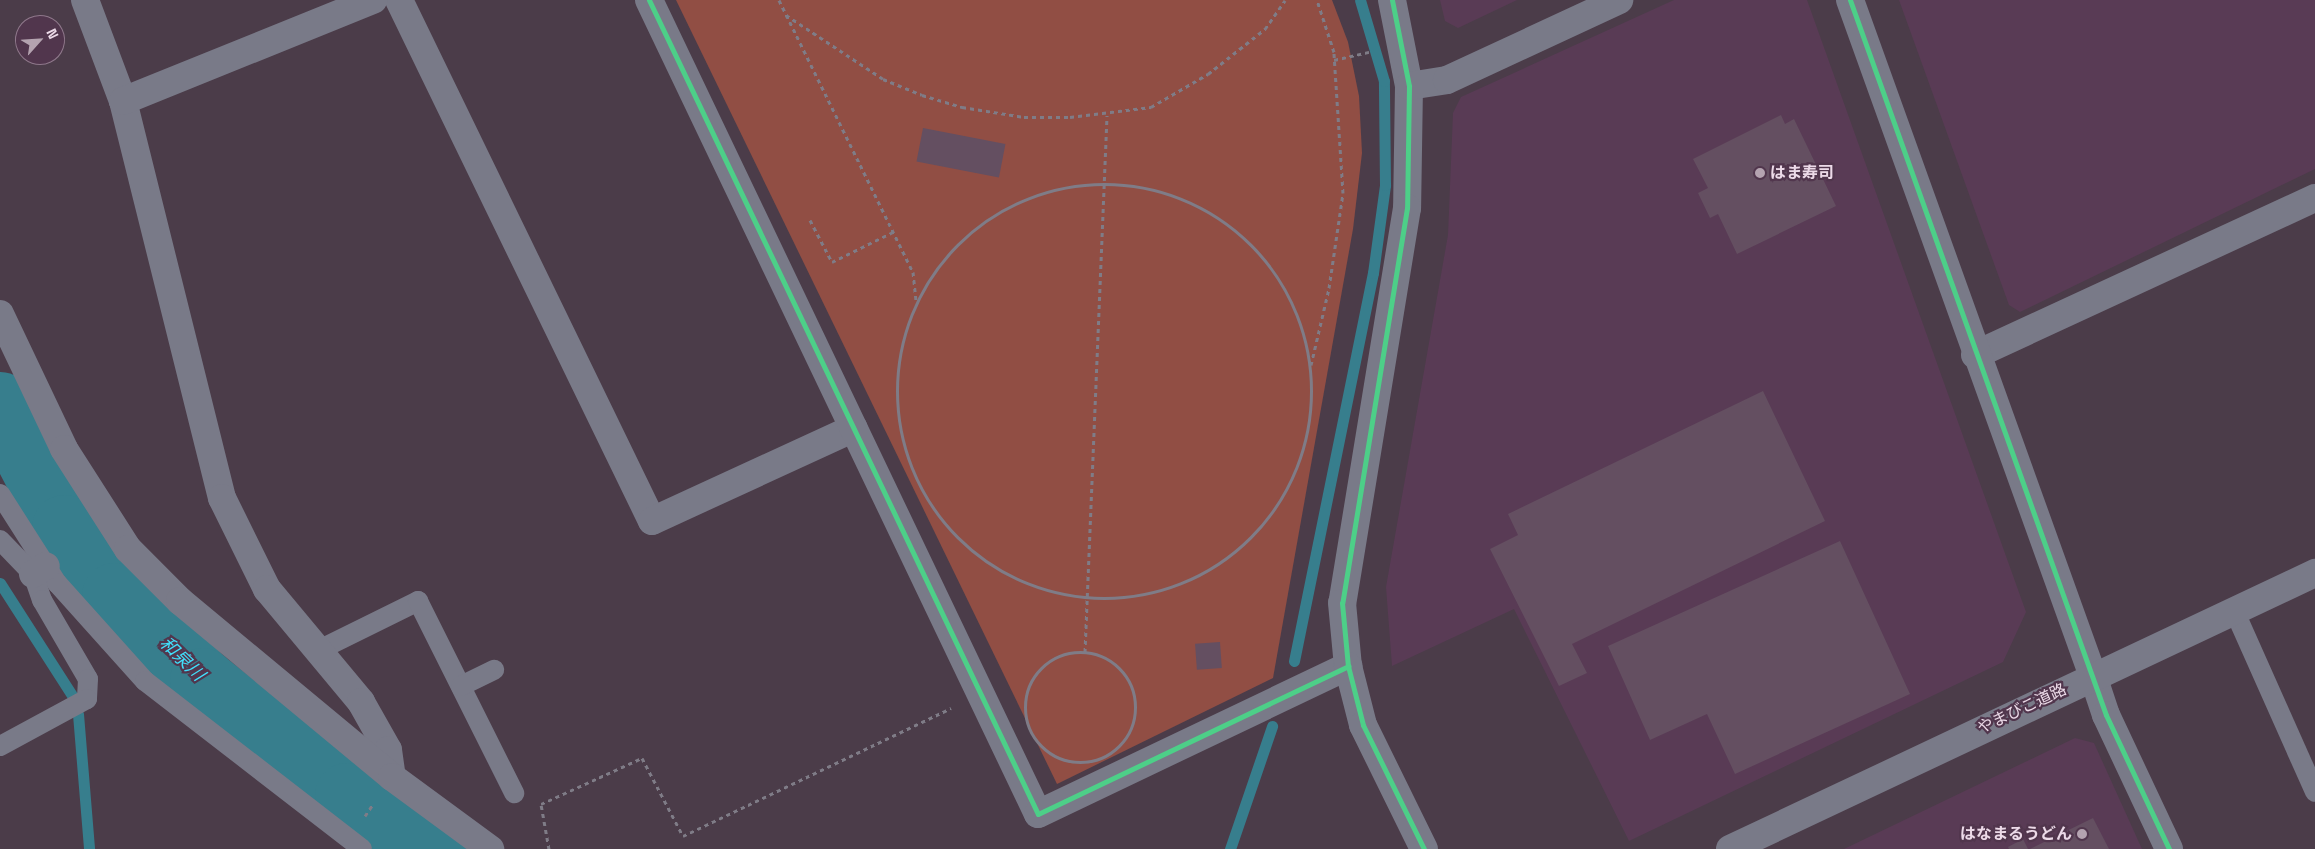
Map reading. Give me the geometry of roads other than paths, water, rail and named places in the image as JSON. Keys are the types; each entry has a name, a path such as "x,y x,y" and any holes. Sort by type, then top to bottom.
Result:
{"street":[{"path":"85,0 123,101 222,498 267,589 361,702 388,750 392,777"},
{"path":"123,101 373,0"},
{"path":"399,0 652,520 854,428"},
{"path":"649,0 1038,814 1348,666"},
{"path":"1392,0 1409,86 1411,141 1400,266 1342,603 1348,666 1363,725 1424,849"},
{"path":"1409,86 1447,80 1619,0"},
{"path":"1850,0 1974,355 2106,715 2169,849"},
{"path":"1974,355 2315,198"},
{"path":"0,314 64,449 128,550 180,601 392,777 490,849"},
{"name":"やまびこ道路","path":"1730,849 2093,676 2315,573"}],"lane":[{"path":"0,494 39,570 42,600 88,679 87,699 0,746"},
{"path":"0,540 39,570 145,681 356,844"},
{"path":"317,651 418,601 514,793"},
{"path":"2234,610 2315,792"},
{"path":"461,686 494,670"}],"waterway":[{"path":"1294,661 1373,273 1385,185 1384,81 1360,0"},
{"name":"和泉川","path":"0,404 64,527 114,595 202,680 347,795 434,849"},
{"path":"0,583 72,695"},
{"path":"78,714 89,849"},
{"path":"1230,849 1272,726"}],"place":[{"name":"はま寿司","path":"1760,173"},
{"name":"はなまるうどん","path":"2082,834"}]}
